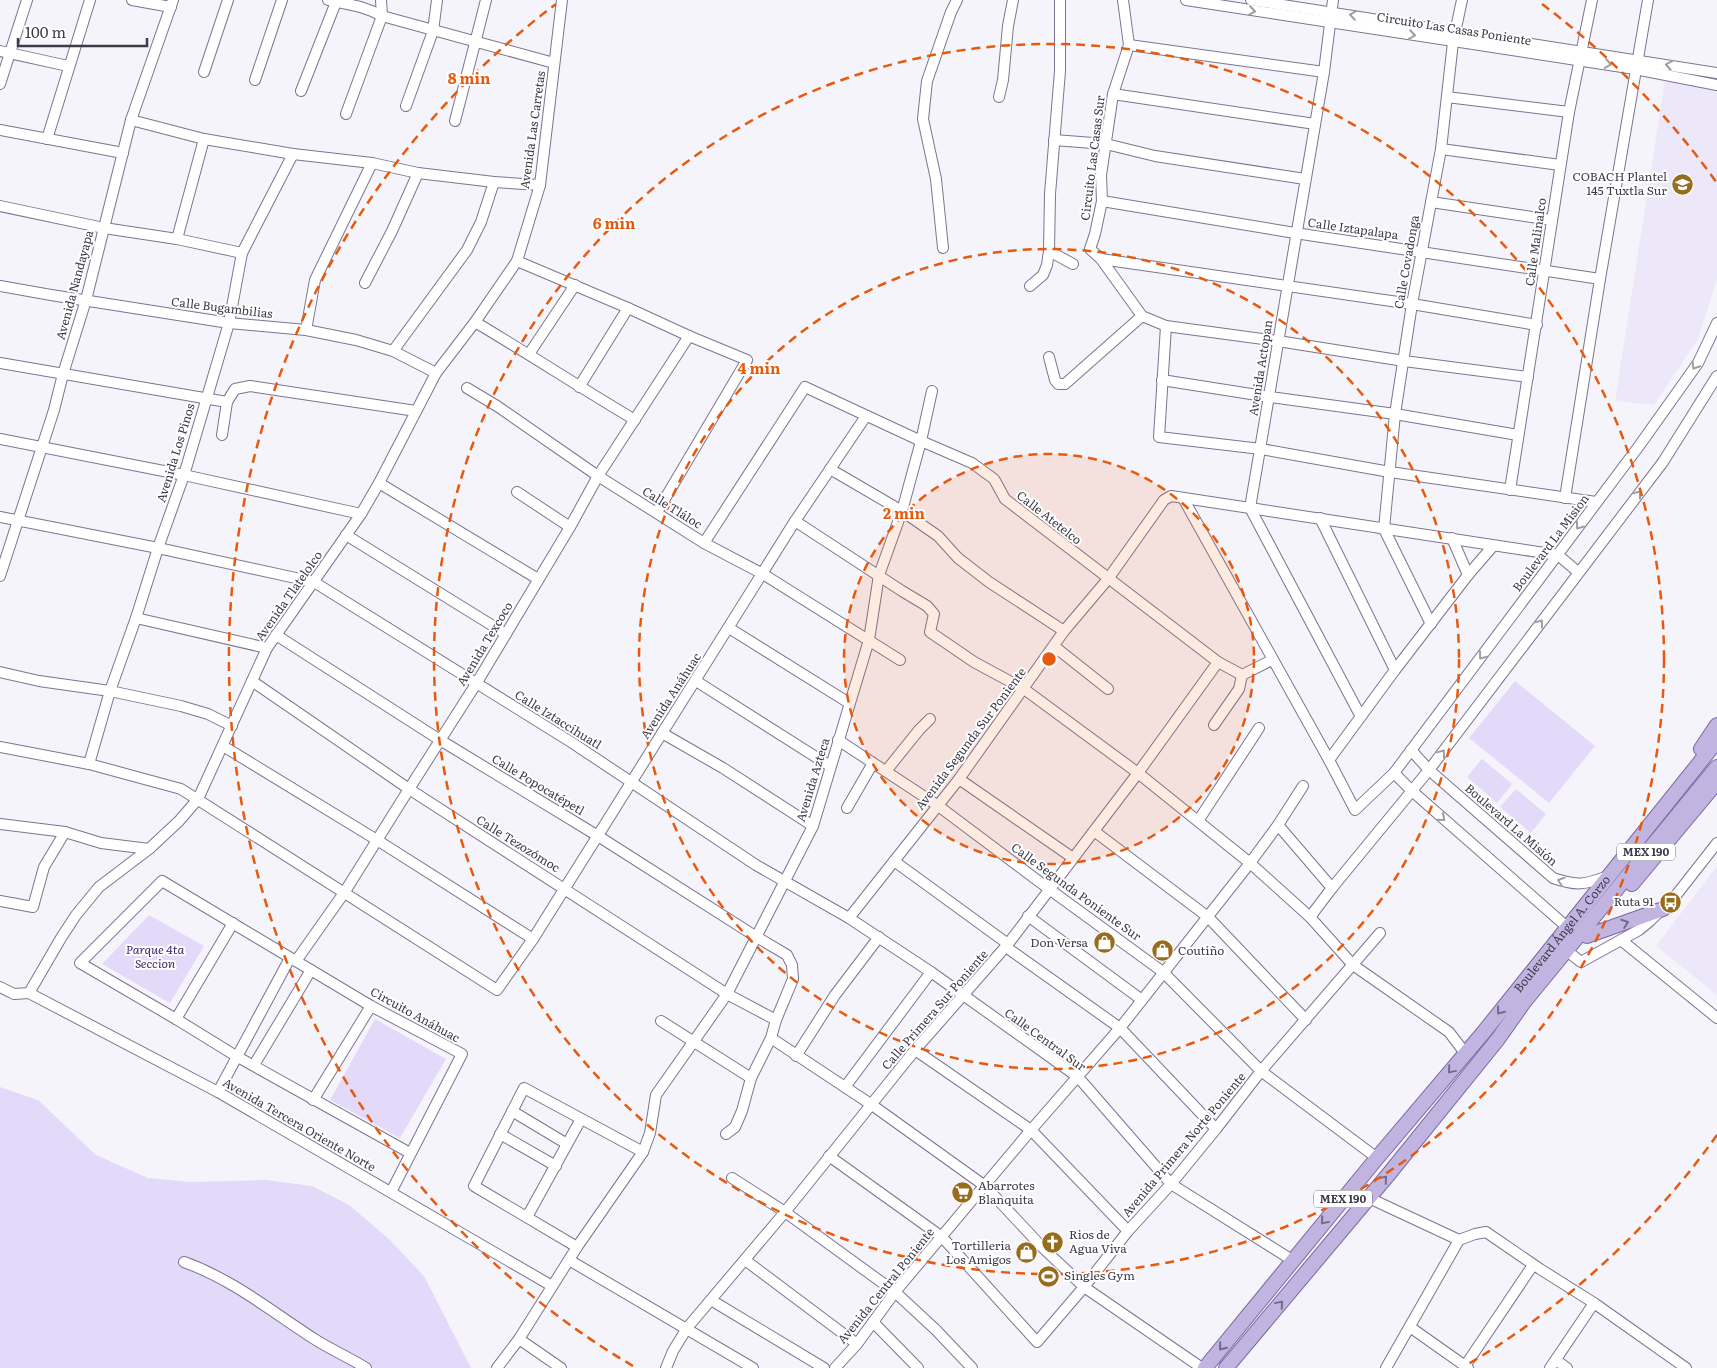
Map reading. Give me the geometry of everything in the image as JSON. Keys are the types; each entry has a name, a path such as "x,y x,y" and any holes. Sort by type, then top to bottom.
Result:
{"main road":[{"path":"1648,826 1717,725"},
{"name":"Boulevard Ángel A. Corzo","path":"1465,1053 1717,741"},
{"name":"MEX 190","path":"1569,952 1717,767"},
{"name":"Boulevard Ángel A. Corzo","path":"1582,938 1662,850 1717,782"},
{"path":"1582,938 1663,909"},
{"name":"Boulevard Ángel A. Corzo","path":"1369,1198 1569,952"},
{"name":"MEX 190","path":"1204,1368 1465,1053"},
{"name":"MEX 190","path":"1226,1368 1369,1198"}],"street":[{"path":"0,84 5,52 27,0"},
{"path":"47,139 68,66 90,0"},
{"path":"132,0 172,4"},
{"path":"204,72 228,0"},
{"path":"255,80 282,0"},
{"path":"346,114 382,16 381,0"},
{"path":"406,106 433,31 437,0"},
{"path":"455,122 486,0"},
{"name":"Avenida Las Carretas","path":"517,261 540,185 562,0"},
{"path":"943,248 936,180 923,119 927,81 957,0"},
{"path":"999,97 1003,80 1008,26 1013,0"},
{"path":"1030,286 1043,275 1049,251 1050,194 1060,71 1060,0"},
{"name":"Circuito Las Casas Sur","path":"1123,0 1129,45 1113,94 1101,175 1102,200 1090,249 1101,260 1142,316"},
{"name":"Circuito Las Casas Poniente","path":"1186,0 1280,6"},
{"name":"Circuito Las Casas Poniente","path":"1251,0 1331,17 1454,37 1636,64 1717,73"},
{"name":"Avenida Actopan","path":"1250,508 1270,397 1295,233 1324,72 1333,0"},
{"name":"Calle Covadonga","path":"1384,529 1396,414 1412,304 1441,149 1454,37 1462,0"},
{"name":"Calle Malinalco","path":"1510,490 1537,325 1560,165 1592,0"},
{"path":"1565,498 1600,278 1648,0"},
{"path":"301,91 332,1 358,5 382,16 554,63"},
{"name":"Avenida Nandayapa","path":"0,576 43,447 86,300 131,120 172,4"},
{"path":"1129,45 1324,72"},
{"path":"5,52 68,66"},
{"name":"Circuito Las Casas Poniente","path":"1636,64 1717,85"},
{"path":"1113,94 1315,124"},
{"path":"1447,97 1569,112"},
{"path":"131,120 204,139 293,154 372,163 418,173 494,182 540,185"},
{"path":"0,130 123,153"},
{"path":"178,239 204,139"},
{"path":"1054,140 1106,144 1155,156 1305,179"},
{"path":"1441,149 1560,165"},
{"name":"Avenida Los Pinos","path":"89,764 110,691 184,475 229,323 242,253 293,154"},
{"path":"306,330 315,280 372,163"},
{"path":"365,283 392,231 418,173"},
{"path":"393,351 467,250 482,222 494,182"},
{"name":"Calle Iztapalapa","path":"1102,200 1295,233 1600,278"},
{"path":"1431,202 1552,220"},
{"path":"0,206 104,228 178,239 242,253"},
{"path":"1049,251 1073,264"},
{"path":"1101,260 1412,304 1537,325"},
{"path":"517,261 746,360 656,512"},
{"name":"Avenida Tlatelolco","path":"29,993 76,915 99,887 149,849 179,821 198,799 267,648 361,514 436,373 475,322 517,261"},
{"path":"529,354 575,285"},
{"name":"Calle Bugambilias","path":"0,286 229,323 306,330 356,340 393,351 436,373"},
{"path":"579,387 628,308"},
{"path":"1049,356 1055,380 1058,384 1065,384 1142,316 1166,326 1528,377"},
{"path":"475,322 635,420"},
{"name":"Boulevard La Mision","path":"1329,760 1355,810 1394,772 1639,446 1698,363 1717,322"},
{"path":"1166,326 1158,437 1261,449 1390,472 1596,502"},
{"name":"Avenida Texcoco","path":"218,1092 236,1056 293,960 344,893 476,684 570,527 598,476 689,336"},
{"path":"0,363 227,402"},
{"path":"1310,917 1429,770 1663,462 1717,376"},
{"path":"1162,380 1396,414 1518,435"},
{"path":"222,435 227,402 236,389 250,386 416,411"},
{"name":"Calle Atetelco","path":"704,543 805,387 972,463 994,479 1005,500 1218,662 1242,675"},
{"name":"Calle Tláloc","path":"467,388 497,406 598,476 704,543 763,574 900,660"},
{"name":"Avenida Azteca","path":"643,1152 650,1132 656,1095 727,994 812,826 869,640 879,575 902,511 932,391"},
{"name":"Avenida Anáhuac","path":"344,893 497,990 533,939 795,521 866,416"},
{"path":"0,439 184,475 361,514"},
{"path":"830,469 902,511 938,536 958,558 989,582 1064,632"},
{"path":"379,483 538,580"},
{"path":"517,492 570,527"},
{"name":"Avenida Segunda Sur Poniente","path":"849,918 959,779 1064,632 1108,579 1164,500 1172,496 1183,498"},
{"path":"1183,498 1558,555 1578,572"},
{"path":"1183,498 1329,760 1360,715 1468,575 1493,546"},
{"path":"1250,508 1360,715"},
{"name":"Calle Iztaccíhuatl","path":"0,517 158,548 314,582 571,742 756,865 785,882"},
{"path":"1320,518 1395,670"},
{"path":"795,521 928,606 934,614 930,632 974,662 1024,689 1138,773 1250,863 1310,917 1353,965 1449,1032 1465,1053"},
{"path":"1384,529 1431,624"},
{"path":"346,535 506,634"},
{"path":"1452,538 1468,575"},
{"path":"136,618 267,648"},
{"path":"729,628 850,703"},
{"name":"Calle Popocatépetl","path":"276,635 440,740 598,836 787,955 792,965 793,979 776,1020"},
{"path":"1055,647 1108,689"},
{"path":"1214,726 1239,689 1242,675 1272,660"},
{"name":"Calle Primera Sur Poniente","path":"666,1368 673,1351 687,1328 745,1260 915,1050 1007,946 1138,773 1218,662"},
{"path":"0,672 38,681 110,691 181,706 208,714 232,726"},
{"path":"696,681 830,766"},
{"name":"Calle Tezozómoc","path":"252,682 409,789 727,994 776,1020"},
{"path":"886,772 930,719"},
{"path":"1198,821 1259,728"},
{"path":"662,733 723,768 812,826"},
{"name":"Calle Segunda Poniente Sur","path":"838,740 938,805 1163,972 1261,1071 1377,1158"},
{"path":"223,746 377,840 533,939"},
{"path":"0,747 89,764 181,789 344,893"},
{"name":"Boulevard La Misión","path":"1411,750 1429,770 1553,878 1569,884 1581,884 1608,876"},
{"path":"846,808 873,764"},
{"path":"1394,772 1412,791 1567,927"},
{"path":"959,779 1073,858"},
{"name":"Avenida Central Poniente","path":"835,1368 856,1344 895,1292 1031,1130 1120,1028 1250,863 1278,825 1303,786"},
{"path":"0,824 65,832 101,844 149,849"},
{"path":"1278,825 1332,888"},
{"path":"0,901 33,907 44,867 65,832"},
{"path":"1094,832 1208,917 1306,1020"},
{"path":"1569,952 1581,962 1639,930 1663,909 1717,843"},
{"path":"894,861 1120,1028 1216,1130"},
{"name":"Circuito Anáhuac","path":"162,881 233,923 371,1006 454,1052 462,1054 410,1153 236,1056 80,964 162,881"},
{"name":"Calle Central Sur","path":"785,882 879,937 931,972 1078,1078 1171,1184 1292,1260"},
{"path":"1028,916 1142,1000"},
{"path":"176,1019 233,923"},
{"name":"Avenida Primera Norte Poniente","path":"942,1237 1037,1342 1128,1231 1171,1184 1216,1130 1261,1071 1380,933"},
{"path":"796,1056 835,995 879,937"},
{"path":"1621,940 1717,1018"},
{"path":"254,1066 311,970"},
{"path":"846,1087 931,972"},
{"path":"0,987 14,994 29,993"},
{"name":"Avenida Tercera Oriente Norte","path":"29,993 218,1092 552,1286"},
{"path":"313,1100 371,1006"},
{"path":"661,1020 751,1078"},
{"path":"726,1134 735,1127 742,1111 751,1078 771,1038 776,1020"},
{"path":"771,1038 846,1087 985,1186 1042,1247 1084,1287 1204,1368"},
{"path":"915,1050 1031,1130 1128,1231"},
{"path":"497,1368 519,1339 577,1247 643,1152 524,1088 474,1186 577,1247"},
{"path":"512,1111 567,1144"},
{"path":"528,1217 581,1119"},
{"path":"500,1134 556,1166"},
{"path":"391,1192 410,1153"},
{"path":"829,1156 942,1237"},
{"path":"732,1178 784,1212 895,1292 936,1330 972,1368"},
{"path":"1369,1198 1459,1240"},
{"path":"1386,1368 1459,1240 1486,1232 1594,1303 1686,1368"},
{"path":"569,1260 754,1368"},
{"path":"745,1260 856,1344"},
{"path":"184,1262 226,1280 246,1294 267,1305 317,1341 366,1368"},
{"path":"1410,1327 1467,1367 1533,1264"},
{"path":"711,1300 824,1368"},
{"path":"1567,1368 1553,1364 1594,1303"},
{"path":"873,1322 918,1368"},
{"path":"519,1339 561,1368"}],"shaded area":[{"name":"COBACH Plantel 145 Tuxtla Sur","path":"1665,80 1717,89 1717,279 1698,339 1654,405 1615,401"},
{"path":"1717,866 1717,995 1656,946"}],"green space":[{"path":"1515,681 1595,746 1549,803 1469,738"},
{"path":"1482,759 1512,784 1497,803 1467,777"},
{"path":"1516,789 1546,814 1531,833 1500,807"},
{"name":"Parque 4ta Seccion","path":"149,915 204,946 170,1003 102,964"},
{"path":"375,1019 446,1059 400,1138 330,1100"},
{"path":"0,1087 38,1100 96,1155 148,1178 191,1182 266,1180 312,1186 349,1205 389,1239 424,1276 471,1368 0,1368"}],"place":[{"name":"COBACH Plantel 145 Tuxtla Sur","path":"1683,184"},
{"name":"Ruta 91","path":"1670,902"},
{"name":"Don Versa","path":"1104,943"},
{"name":"Coutiño","path":"1162,951"},
{"name":"Abarrotes Blanquita","path":"962,1193"},
{"name":"Rios de Agua Viva","path":"1053,1242"},
{"name":"Tortilleria Los Amigos","path":"1027,1253"},
{"name":"Singles Gym","path":"1048,1276"}]}
